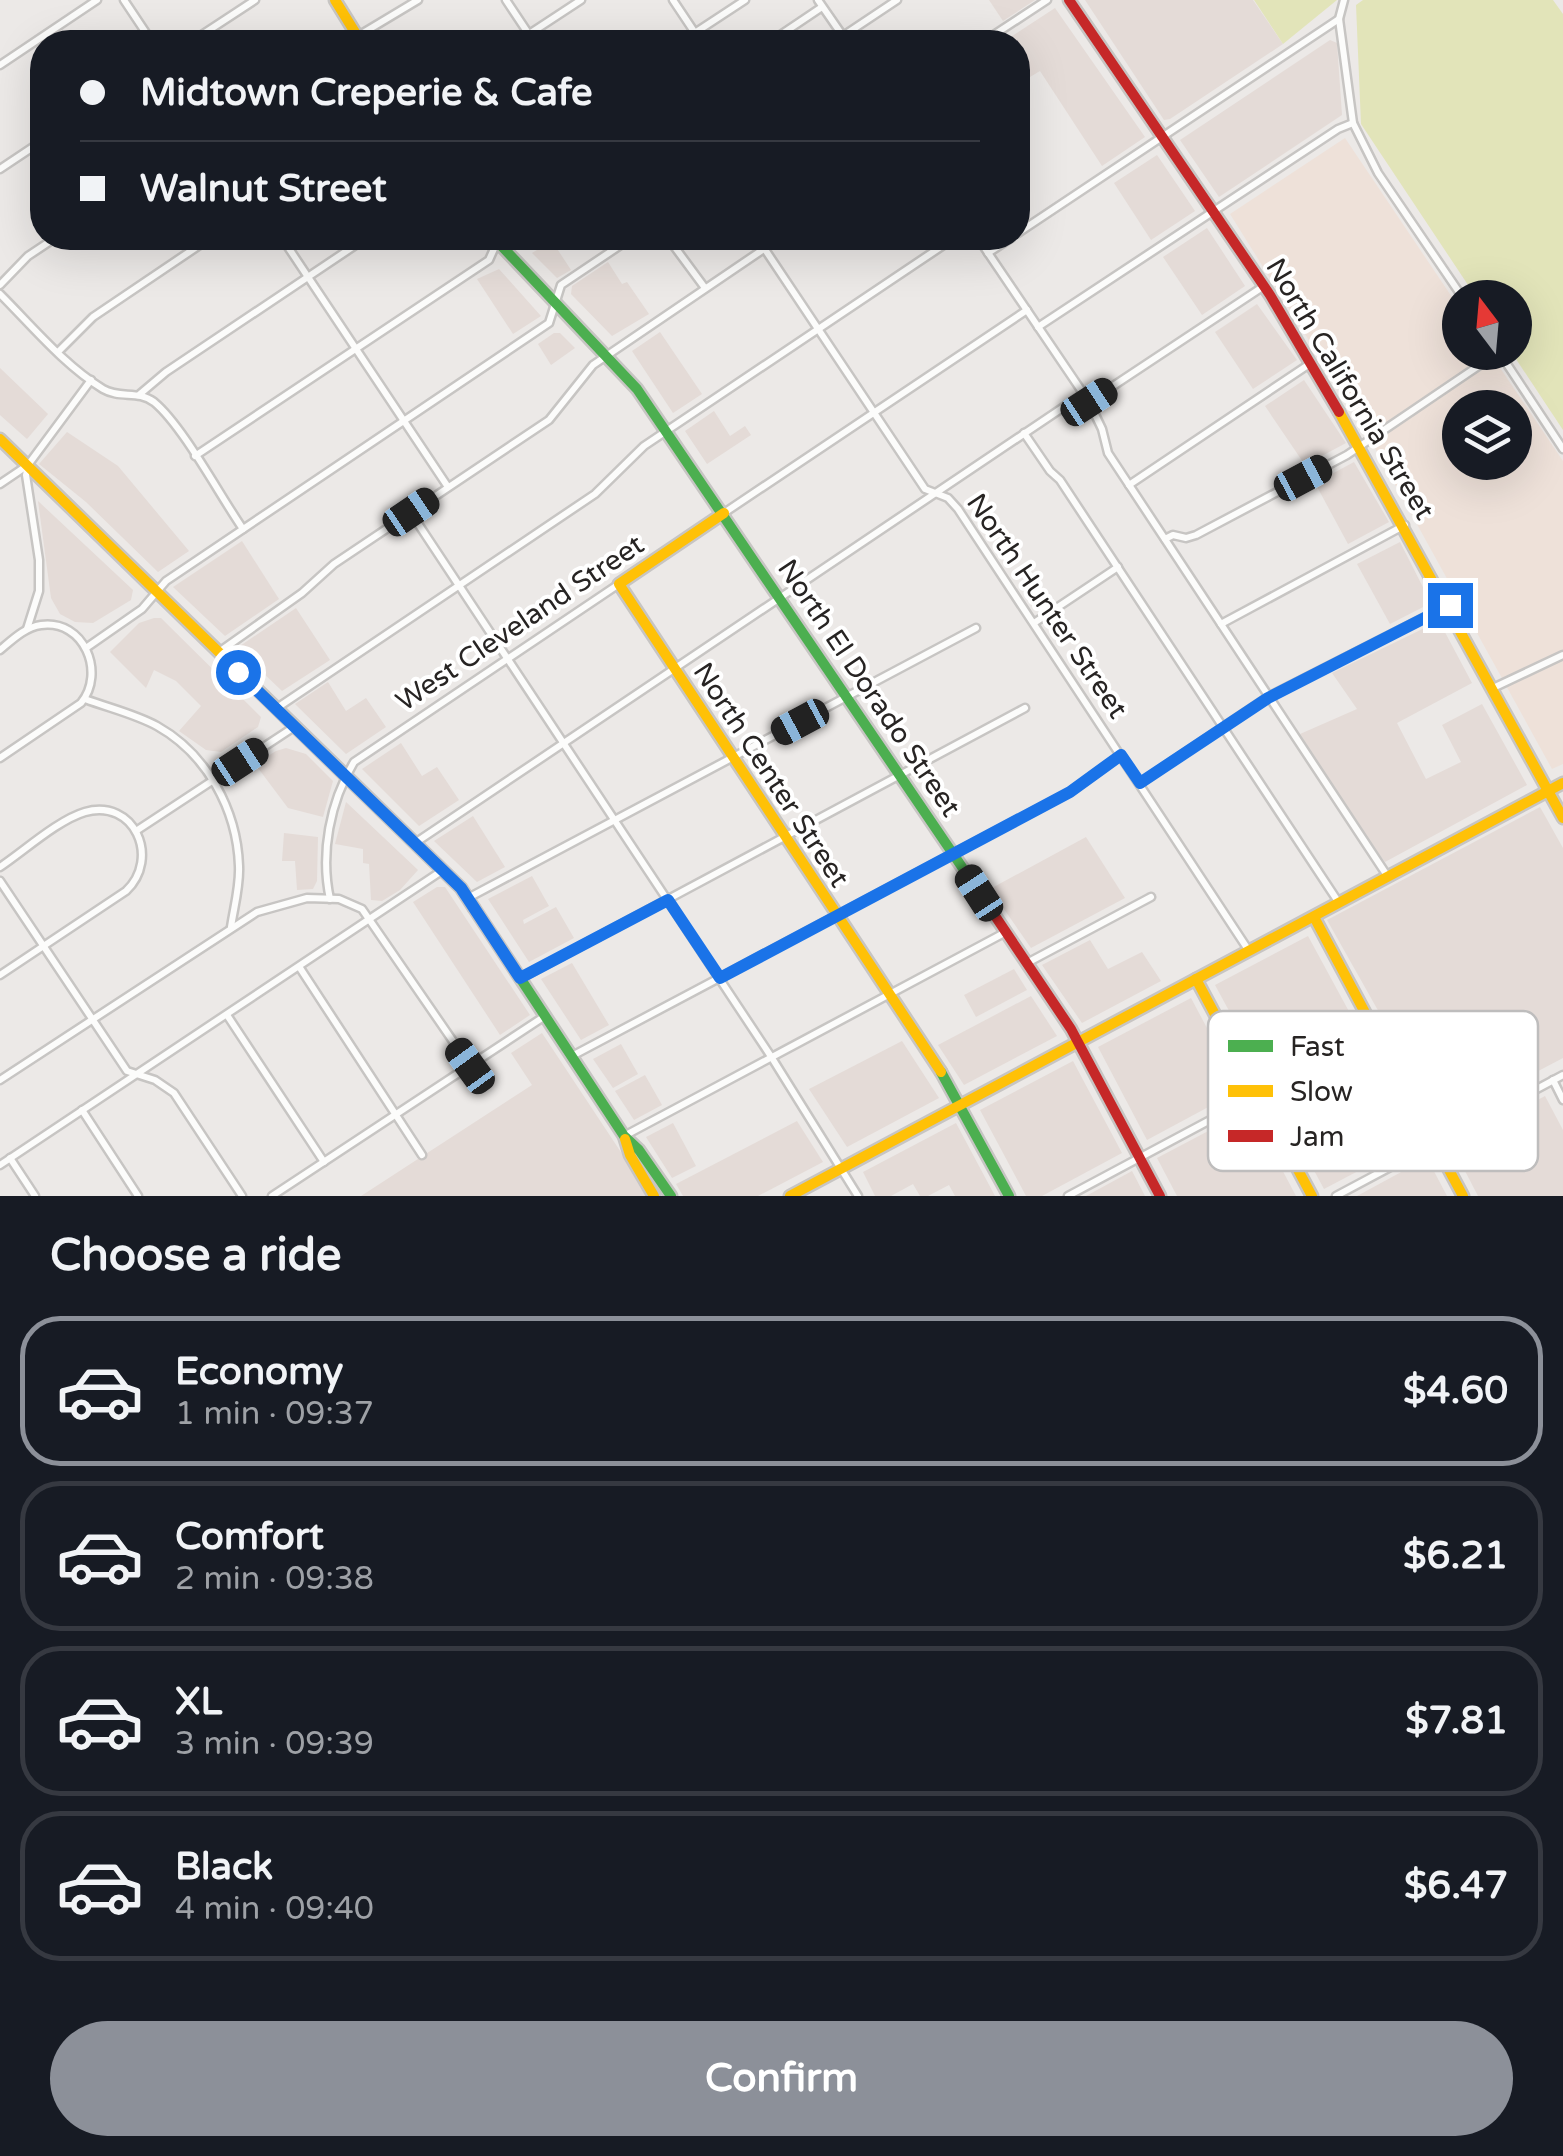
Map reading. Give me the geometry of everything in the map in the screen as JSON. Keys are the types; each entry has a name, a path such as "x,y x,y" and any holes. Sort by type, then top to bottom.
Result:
{"street":[{"path":"52,30 97,0"},
{"path":"124,0 144,30"},
{"path":"209,30 255,0"},
{"path":"335,0 350,30"},
{"path":"373,30 418,0"},
{"path":"506,0 525,30"},
{"path":"534,30 581,0"},
{"path":"673,0 693,30"},
{"path":"699,30 744,0"},
{"path":"859,30 897,0"},
{"path":"1001,30 1047,0"},
{"name":"North California Street","path":"1069,0 1264,286 1450,605 1563,818"},
{"path":"1344,0 1339,19 1353,123 1378,173 1451,280"},
{"path":"786,30 820,4 839,30"},
{"path":"1030,225 1339,19"},
{"path":"0,64 30,44"},
{"path":"1038,326 1338,129 1353,123"},
{"path":"0,169 30,149"},
{"path":"0,286 37,250"},
{"path":"59,351 93,317 192,250"},
{"path":"290,250 448,488"},
{"path":"140,394 152,382 348,250"},
{"path":"195,456 489,260 493,250"},
{"name":"North El Dorado Street","path":"507,250 637,388 724,513 1078,1042 1160,1196"},
{"path":"86,648 142,609 166,581 549,323 561,285 613,250"},
{"path":"677,250 704,288"},
{"path":"219,652 302,594 325,571 549,420 563,406 580,377 607,355 761,250"},
{"name":"North Hunter Street","path":"765,250 925,489 950,500 958,509 1249,950"},
{"path":"276,709 578,506 611,481 644,446 936,250"},
{"path":"986,250 1089,402 1102,428 1108,454 1388,877"},
{"path":"988,253 993,250"},
{"path":"1089,402 1264,286"},
{"path":"0,294 106,392 122,396 140,394 154,402 243,530"},
{"path":"724,513 1027,310"},
{"path":"1129,484 1311,364"},
{"path":"1165,539 1174,534 1186,538 1196,535 1360,447 1473,370"},
{"path":"1511,370 1563,449"},
{"path":"0,484 28,466 91,380"},
{"path":"415,843 1083,394"},
{"path":"1024,434 1118,568 1339,903"},
{"path":"0,438 468,898 624,1136 639,1150 671,1196"},
{"path":"26,630 39,591 28,466"},
{"path":"411,512 720,978 858,1196"},
{"name":"West Cleveland Street","path":"346,775 354,762 724,513"},
{"path":"1221,624 1405,525"},
{"path":"1034,623 1118,568"},
{"name":"North Center Street","path":"619,584 961,1104 1009,1196"},
{"path":"1140,783 1268,698 1450,605"},
{"path":"0,650 26,630 58,627 76,636 86,648 92,676 85,699 0,758"},
{"path":"468,898 976,628"},
{"path":"1493,688 1563,655"},
{"path":"85,699 141,718 168,732 197,758 213,780 228,810 239,860 231,928"},
{"path":"520,978 1025,708"},
{"path":"136,830 294,726"},
{"path":"572,1056 1070,792 1121,755"},
{"path":"330,899 326,880 329,824 346,775"},
{"path":"790,1196 1563,783"},
{"path":"0,867 86,812 100,810 116,814 136,830 144,852 134,884 0,975"},
{"path":"0,1164 442,870"},
{"path":"0,881 126,1070 164,1084 174,1093 242,1196"},
{"path":"1026,963 1151,897"},
{"path":"0,1080 231,928 278,904 307,898 354,904 371,919 470,1066"},
{"path":"1314,916 1365,1011"},
{"path":"624,1136 1006,932"},
{"path":"300,968 422,1154"},
{"path":"1196,979 1213,1011"},
{"path":"227,1015 324,1162"},
{"path":"272,1196 546,1016"},
{"path":"1538,1088 1563,1075"},
{"path":"1553,1080 1563,1100"},
{"path":"82,1110 138,1196"},
{"path":"1068,1196 1208,1121"},
{"path":"624,1136 630,1155 654,1196"},
{"path":"10,1158 35,1196"},
{"path":"1299,1171 1312,1196"},
{"path":"1336,1196 1384,1171"},
{"path":"1450,1171 1463,1196"}],"shaded area":[{"path":"989,0 1035,0 1003,21"},
{"path":"1085,0 1253,0 1283,44 1164,120"},
{"path":"1055,8 1145,137 1102,166 1040,71 1030,77 1030,30 1021,30"},
{"path":"1330,40 1337,43 1342,115 1219,197 1180,140"},
{"path":"1345,138 1442,282 1442,370 1501,370 1515,390 1442,390 1442,480 1532,480 1532,415 1563,461 1563,764 1552,769 1365,430 1230,214"},
{"path":"1157,155 1195,211 1151,240 1114,183"},
{"path":"1207,228 1245,286 1202,315 1163,257"},
{"path":"558,250 571,270 557,278 532,253"},
{"path":"608,262 649,314 612,336 571,294 572,286"},
{"path":"499,269 541,316 513,334 477,279"},
{"path":"1257,304 1297,360 1253,389 1215,332"},
{"path":"660,332 702,394 673,413 632,351"},
{"path":"560,333 575,348 551,365 538,344"},
{"path":"0,368 48,414 27,439 0,415"},
{"path":"1304,380 1346,443 1305,465 1265,406"},
{"path":"714,411 730,436 745,426 751,435 707,464 685,431"},
{"path":"67,432 118,466 189,551 158,572 86,502 39,464"},
{"path":"1354,462 1389,522 1348,544 1315,483"},
{"path":"38,501 133,590 131,600 93,623 75,622 60,614 51,598"},
{"path":"242,541 279,599 225,636 173,587"},
{"path":"1400,542 1431,603 1390,624 1357,564"},
{"path":"296,608 330,660 282,691 237,648"},
{"path":"161,618 261,717 258,727 221,752 206,750 179,731 201,706 176,681 154,670 146,688 110,652 139,623"},
{"path":"1439,621 1472,683 1397,723 1426,779 1461,762 1442,725 1482,704 1527,785 1385,862 1356,824 1300,734 1357,709 1332,673"},
{"path":"328,682 346,711 366,698 386,727 346,754 295,704"},
{"path":"401,743 422,776 437,767 459,800 419,826 362,769"},
{"path":"286,748 306,754 333,781 323,817 288,808 255,764"},
{"path":"346,802 418,870 400,890 382,901 371,900 369,864 363,863 363,849 335,844"},
{"path":"1540,807 1563,848 1563,1058 1538,1071 1538,1011 1378,1011 1327,920"},
{"path":"473,816 505,867 477,882 434,841"},
{"path":"284,833 318,837 317,881 313,889 297,890 295,861 282,861"},
{"path":"1086,837 1125,898 1031,948 990,889"},
{"path":"532,876 549,906 523,920 524,924 556,907 574,938 529,962 488,899"},
{"path":"437,887 445,887 530,1015 500,1035 413,902"},
{"path":"1308,936 1349,1011 1229,1011 1215,985"},
{"path":"1090,940 1108,969 1142,952 1161,981 1082,1023 1042,965"},
{"path":"572,963 609,1025 581,1040 541,979"},
{"path":"1014,969 1027,990 976,1017 964,995"},
{"path":"1031,996 1057,1036 964,1085 938,1045"},
{"path":"1191,998 1208,1030 1208,1107 1147,1140 1098,1047"},
{"path":"542,1033 650,1196 361,1196 532,1085 511,1053"},
{"path":"902,1041 939,1098 847,1147 809,1089"},
{"path":"621,1044 638,1074 613,1088 593,1059"},
{"path":"1073,1061 1122,1153 1042,1196 1026,1196 980,1110"},
{"path":"645,1075 662,1105 634,1120 615,1091"},
{"path":"1545,1096 1563,1130 1563,1196 1478,1196 1465,1171 1538,1171 1538,1100"},
{"path":"797,1121 823,1162 758,1196 683,1196 676,1184"},
{"path":"673,1123 696,1166 672,1178 646,1137"},
{"path":"956,1123 995,1196 955,1196 949,1185 920,1196 913,1184 891,1196 875,1196 863,1172"},
{"path":"1208,1131 1208,1171 1283,1171 1296,1196 1177,1196 1157,1158"},
{"path":"1132,1171 1145,1196 1086,1196"},
{"path":"1314,1171 1358,1171 1324,1189"},
{"path":"1403,1171 1434,1171 1447,1196 1357,1196"}],"green space":[{"path":"1254,0 1337,0 1283,44"},
{"path":"1363,0 1553,0 1563,14 1563,430 1523,370 1532,370 1532,280 1465,280 1361,124 1356,5"}],"traffic: fast":[{"path":"505,250 637,389 981,895"},
{"path":"474,908 624,1136 639,1150 671,1196"},
{"path":"941,1072 1009,1196"}],"traffic: slow":[{"path":"335,0 354,30"},
{"path":"1339,412 1563,818"},
{"path":"0,439 461,888 474,908"},
{"path":"724,513 619,584 941,1072"},
{"path":"790,1196 1563,783"},
{"path":"1314,917 1364,1011"},
{"path":"1196,979 1213,1011"},
{"path":"625,1139 654,1196"},
{"path":"1299,1171 1312,1196"},
{"path":"1450,1171 1463,1196"}],"traffic: jam":[{"path":"1069,0 1270,295 1339,412"},
{"path":"981,895 1071,1029 1160,1196"}],"route":[{"path":"238,672 461,888 520,978 668,900 720,978 1070,792 1121,755 1140,783 1268,698 1450,605"}]}
